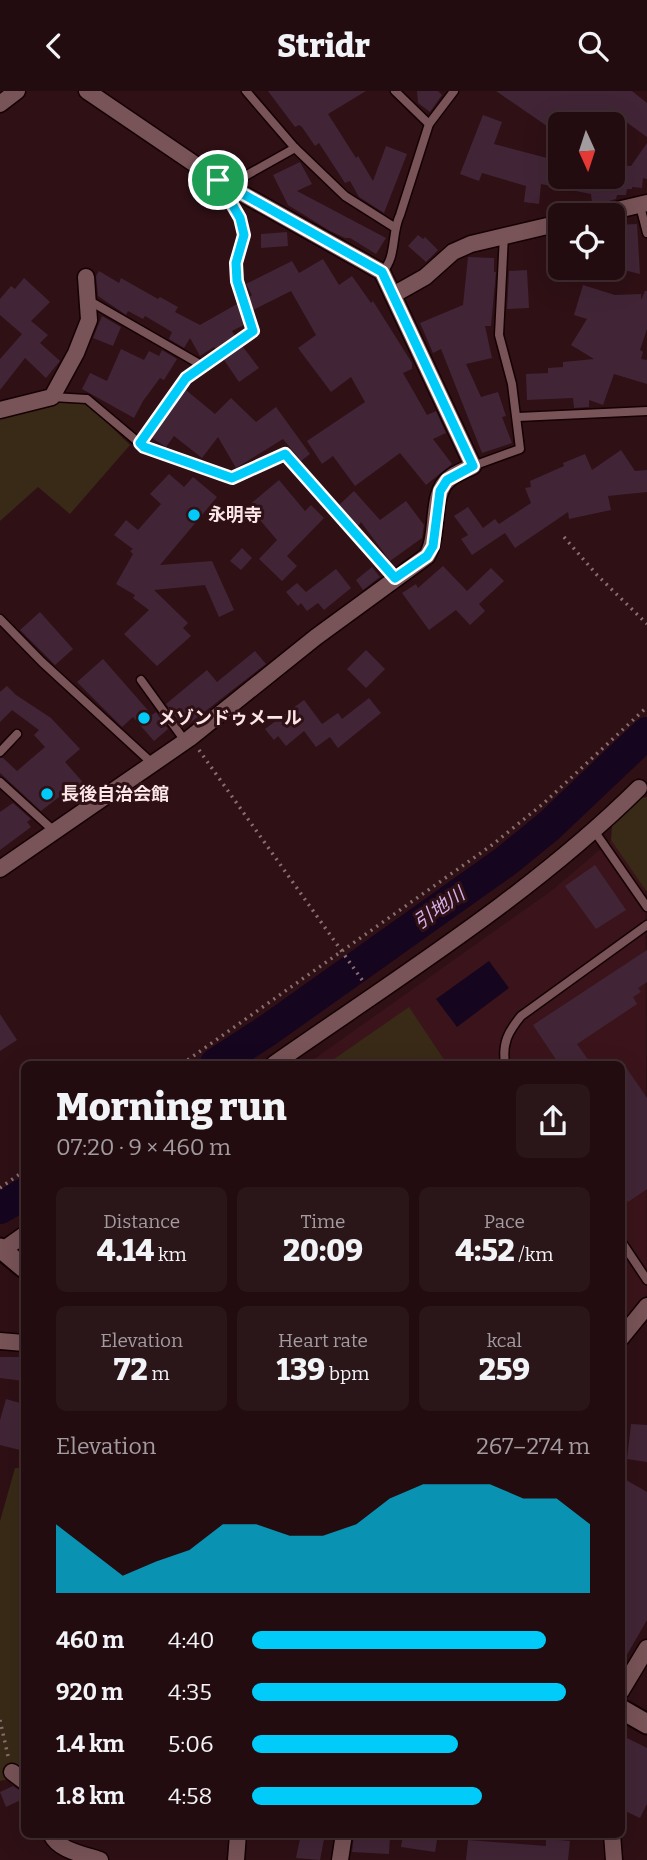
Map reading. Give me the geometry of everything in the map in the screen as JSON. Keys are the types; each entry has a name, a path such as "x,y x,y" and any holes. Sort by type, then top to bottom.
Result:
{"street":[{"path":"0,104 17,91"},
{"path":"0,869 153,764 191,744 395,578 427,556 433,546 440,491 447,480 473,466 382,272 224,183 88,91"},
{"path":"625,208 643,204"},
{"path":"393,295 425,277 453,252 471,244 548,226"},
{"path":"0,409 52,397 76,353 89,320 86,277"},
{"path":"278,1061 490,912 595,832 639,788"},
{"path":"21,1237 1,1250 21,1266"},
{"path":"625,1333 647,1306"},
{"path":"0,1341 21,1343"},
{"path":"625,1685 647,1649"},
{"path":"625,1711 647,1724"},
{"path":"53,1838 65,1848 100,1860"},
{"path":"236,1860 237,1838"},
{"path":"340,1860 343,1838"},
{"path":"612,1838 614,1860"}],"lane":[{"path":"246,91 295,148 345,196 394,227"},
{"path":"396,91 429,124"},
{"path":"382,272 389,265 394,227 429,124 454,91"},
{"path":"140,443 186,378 253,331 237,281 236,263 244,235 240,218 224,183 295,148"},
{"path":"643,204 647,233"},
{"path":"473,466 520,449 512,384 499,335 504,235"},
{"path":"88,300 203,366"},
{"path":"52,397 87,399 144,447 232,478 285,454 395,578"},
{"path":"518,417 647,411"},
{"path":"0,619 42,662 153,764"},
{"path":"141,680 191,744"},
{"path":"0,752 17,734"},
{"path":"0,782 54,831"},
{"path":"595,832 647,907"},
{"path":"505,1061 503,1049 509,1032 521,1016 647,925"},
{"path":"625,1247 647,1280"}],"path":[{"path":"564,537 597,575 647,624"},
{"path":"186,1061 344,954 503,837 544,803 647,707"},
{"path":"191,744 369,989"},
{"path":"0,1188 21,1173"},
{"path":"0,1720 18,1776"}],"shaded area":[{"path":"54,401 86,402 130,445 70,514 38,487 0,521 0,416"},
{"path":"647,797 647,892 611,840 612,826 641,798"},
{"path":"645,812 647,1295 625,1320 625,1061 311,1061 551,891"},
{"path":"489,961 509,988 457,1027 436,999"},
{"path":"409,1007 445,1061 331,1061"},
{"path":"15,1468 21,1468 21,1777 0,1781 0,1521"}],"building":[{"path":"268,91 366,91 328,114 373,181 386,146 407,154 384,213 359,197 350,181 345,183 319,143 315,146 302,127 295,127"},
{"path":"417,91 438,91 442,95 430,112 418,103"},
{"path":"496,91 632,91 647,103 647,137 625,121 625,112 548,112 548,127"},
{"path":"483,115 502,122 494,144 547,158 548,156 548,185 541,184 539,204 524,202 526,186 482,173 479,181 460,174"},
{"path":"647,143 647,179 643,178 642,188 632,187 627,189 626,195 617,195 616,199 602,203 592,203 591,194 566,189 625,189 625,166 631,166"},
{"path":"300,162 312,184 297,191 386,238 376,254 350,238 330,231 288,205 273,175"},
{"path":"637,224 640,274 625,270 625,225"},
{"path":"287,232 288,246 261,248 261,234"},
{"path":"418,235 423,239 425,237 438,250 426,262 408,246"},
{"path":"468,257 494,258 496,272 491,326 485,326 492,358 466,364 481,397 498,392 506,416 502,417 512,443 482,453 441,349 433,353 420,323 463,305"},
{"path":"323,259 339,285 352,276 371,303 373,301 412,363 412,369 403,373 427,415 436,411 446,433 433,439 452,464 426,485 400,453 355,486 333,456 322,464 307,441 365,402 351,377 331,392 298,348 316,335 291,291 253,310 249,297 252,295 246,284 292,261 299,273"},
{"path":"527,270 529,308 507,309 509,271"},
{"path":"99,271 119,283 121,278 158,299 160,297 178,307 175,312 200,325 237,304 244,325 232,331 235,336 200,356 190,338 184,348 169,339 172,332 145,316 143,319 128,311 126,315 98,296 96,276"},
{"path":"24,278 50,302 31,321 48,335 40,343 60,361 46,378 25,358 0,390 0,359 22,334 0,315 0,299 11,286 15,289"},
{"path":"583,285 615,295 641,294 641,300 647,291 647,329 640,350 643,352 641,359 647,360 647,384 614,374 603,405 589,400 589,407 574,408 573,398 527,400 526,374 548,373 548,368 563,367 563,362 594,359 571,345 587,319 574,315"},
{"path":"102,316 121,327 113,346 93,338"},
{"path":"243,347 259,368 239,382 224,360"},
{"path":"121,349 144,360 149,351 159,356 162,350 177,359 164,380 160,378 143,401 134,418 82,389 90,373 107,381"},
{"path":"186,390 215,414 231,398 256,422 276,407 310,454 301,461 283,439 236,468 218,437 202,458 174,436 166,447 152,438"},
{"path":"621,450 635,471 647,470 647,492 608,496 611,510 569,519 568,512 515,548 505,533 472,555 461,539 468,535 454,516 468,507 483,528 495,519 499,524 531,503 525,488 531,487 530,481 585,454 592,470"},
{"path":"169,474 184,487 193,477 217,497 160,565 212,561 234,610 219,617 205,585 154,590 188,623 183,628 191,636 157,666 124,634 149,610 133,598 135,595 116,584 133,554 130,551 133,549 114,535 126,520 138,530 161,504 150,494"},
{"path":"279,480 305,511 311,505 324,518 287,556 297,566 282,581 259,559 277,540 248,506"},
{"path":"354,491 380,520 406,501 424,525 422,538 390,561 361,522 358,526 339,505"},
{"path":"242,548 252,558 241,570 230,561"},
{"path":"443,566 467,591 491,568 504,581 479,604 485,611 470,625 456,610 429,630 402,593 416,584 418,588"},
{"path":"372,567 380,577 363,590 356,580"},
{"path":"336,569 351,588 324,610 318,603 307,611 301,603 298,606 286,592 297,583 306,592"},
{"path":"40,612 73,649 55,665 20,630"},
{"path":"366,650 385,669 366,688 347,669"},
{"path":"255,651 266,664 185,727 166,704 207,670 217,682"},
{"path":"103,659 152,715 156,712 168,729 154,741 133,717 122,727 77,682"},
{"path":"7,686 51,718 80,749 65,762 88,788 75,799 68,790 41,811 0,773 0,758 17,771 45,747 34,735 39,730 12,710 0,722 0,692"},
{"path":"369,698 381,713 338,748 330,737 316,747 304,731 286,746 278,736 274,740 265,729 304,700 322,724 338,713 342,719"},
{"path":"13,803 31,819 27,822 31,827 0,850 0,812"},
{"path":"595,865 626,910 596,929 565,886"},
{"path":"647,950 647,982 638,988 641,992 633,997 637,1004 577,1044 589,1061 557,1061 533,1025"},
{"path":"0,1014 17,1040 0,1051"},
{"path":"625,1066 647,1098 647,1189 628,1202 625,1197"},
{"path":"0,1357 21,1357 21,1381 0,1378"},
{"path":"6,1399 21,1403 21,1450 0,1445 0,1420"},
{"path":"631,1424 647,1425 647,1462 627,1459"},
{"path":"625,1479 647,1492 647,1620 625,1658"},
{"path":"627,1738 647,1748 647,1804 640,1818 625,1811"},
{"path":"13,1786 19,1790 21,1800 6,1807 0,1792"},
{"path":"300,1838 324,1838 320,1860 296,1858"},
{"path":"354,1838 390,1838 389,1854 352,1852"},
{"path":"402,1838 437,1838 435,1852 401,1847"},
{"path":"546,1839 570,1841 568,1860 466,1860 468,1840 546,1846"}],"waterway":[{"name":"引地川","path":"221,1061 506,861 549,826 647,733"},
{"name":"引地川","path":"0,1208 21,1196"}],"place":[{"name":"永明寺","path":"194,515"},
{"name":"メゾンドゥメール","path":"144,718"},
{"name":"長後自治会館","path":"47,794"}],"route":[{"path":"218,180 382,272 473,466 447,480 440,491 433,546 427,556 395,578 285,454 232,478 144,447 140,443 186,378 253,331 237,281 236,263 244,235 240,218 218,180"}]}
